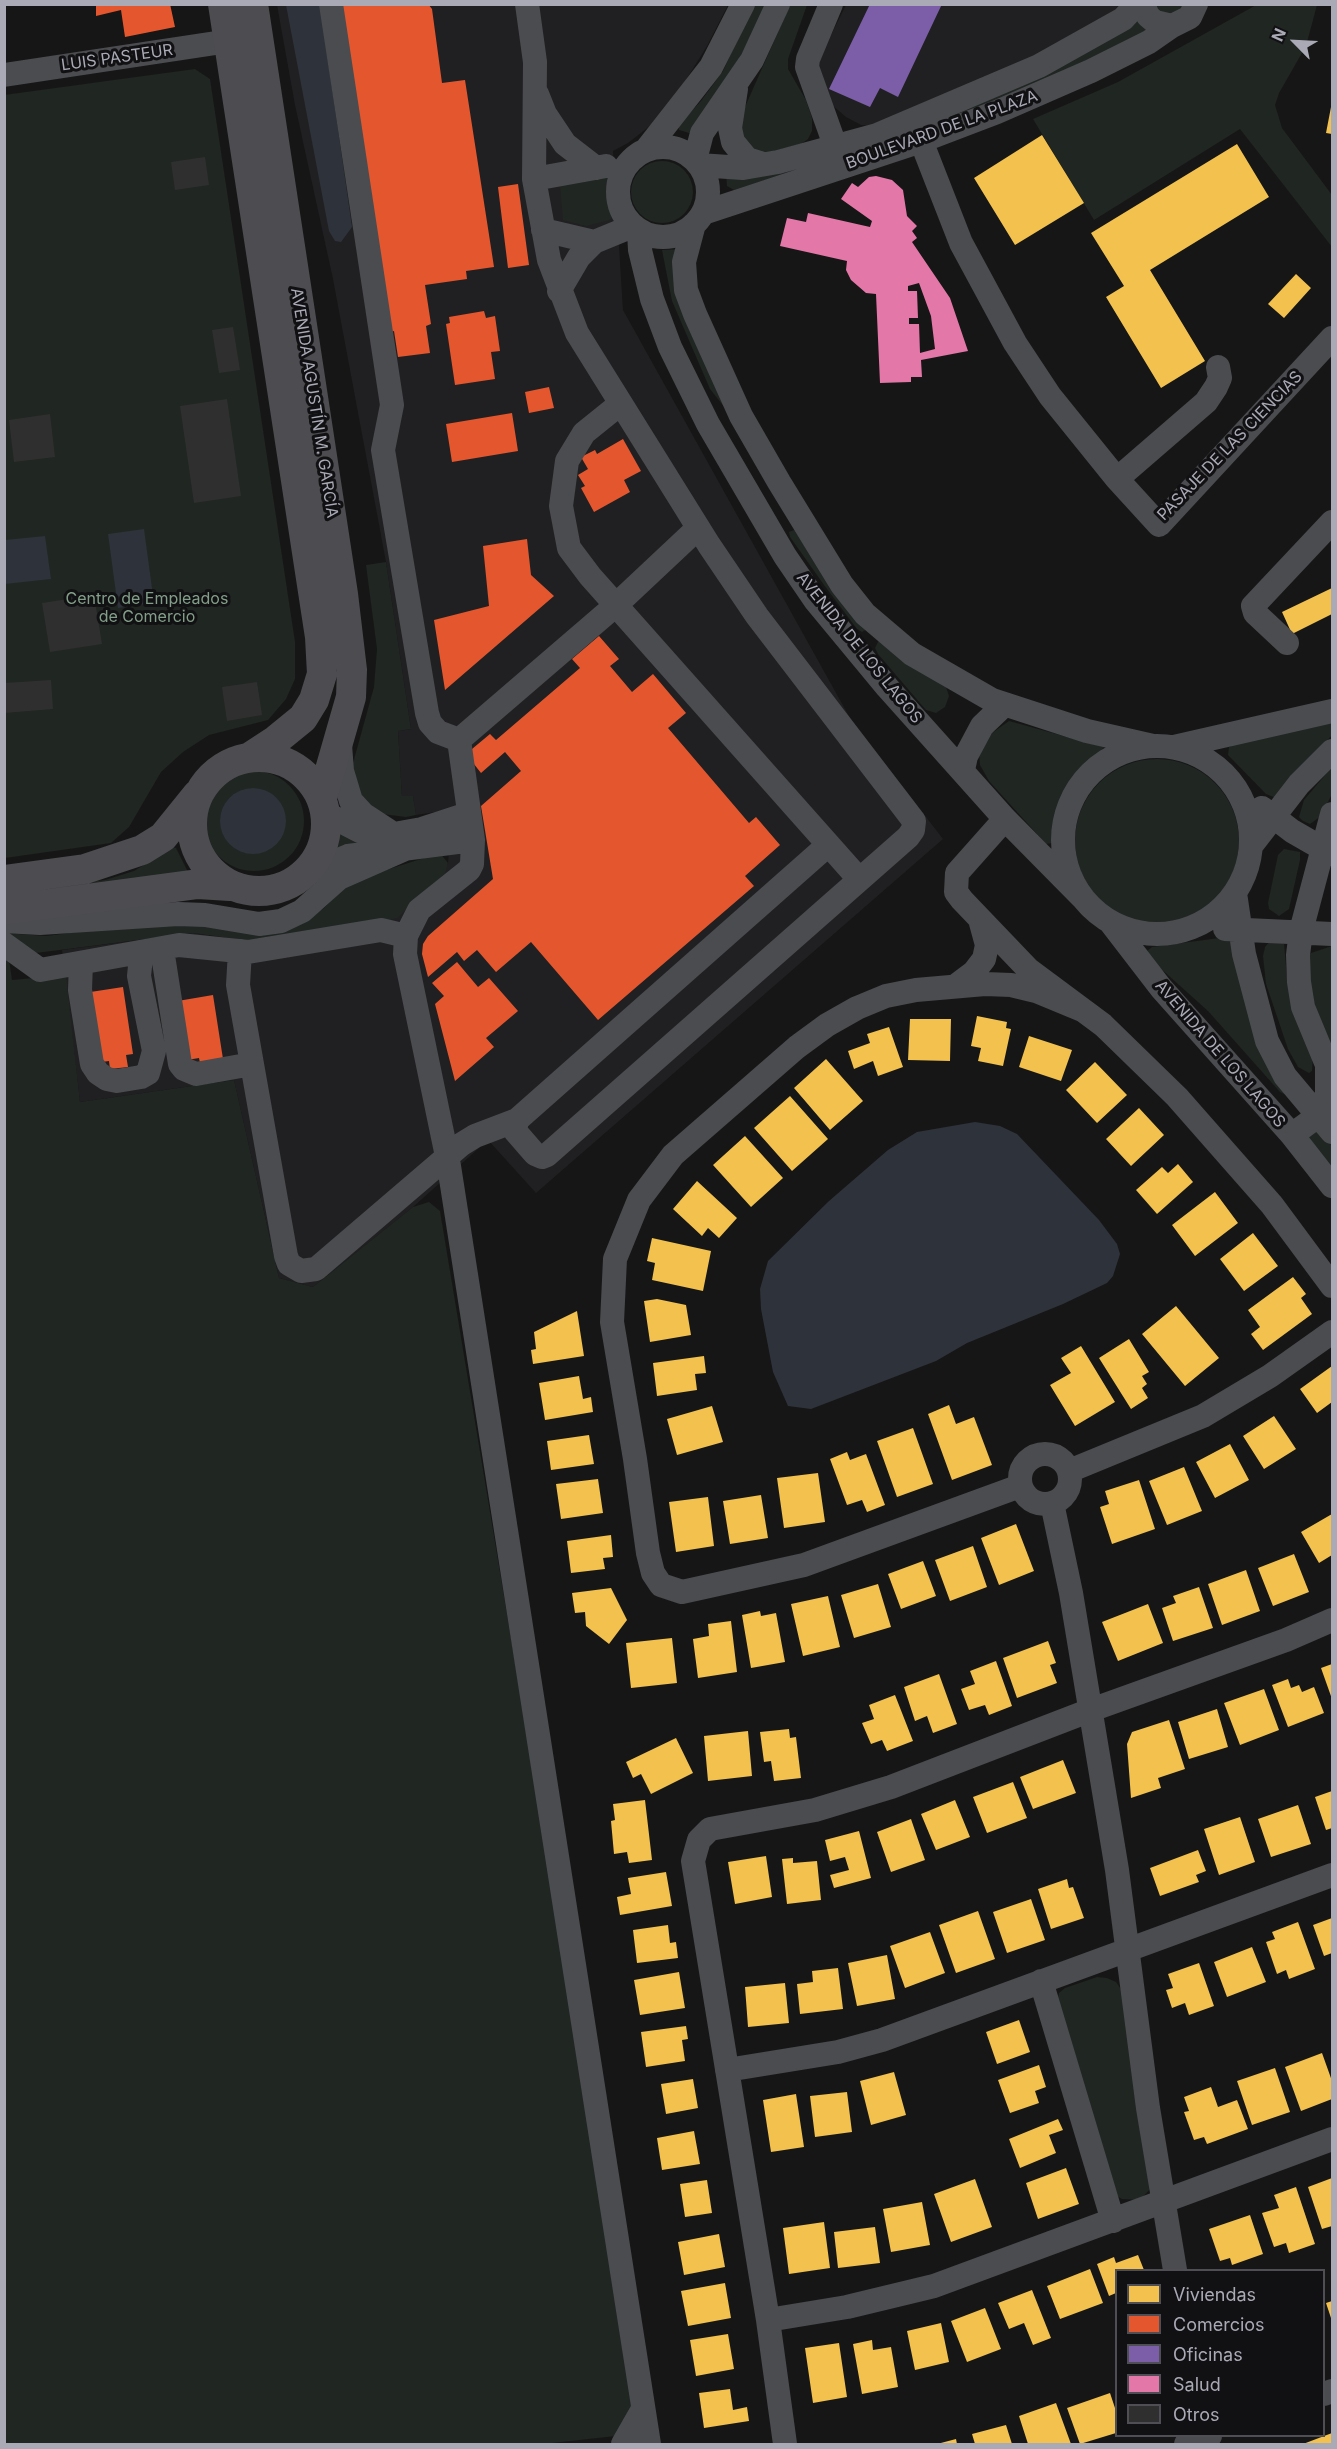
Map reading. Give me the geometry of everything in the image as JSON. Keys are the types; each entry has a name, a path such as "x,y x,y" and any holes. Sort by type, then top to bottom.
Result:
{"main road":[{"name":"AVENIDA AGUSTÍN M. GARCÍA","path":"223,4 320,637 322,674 314,700 303,718 250,757"},
{"name":"AVENIDA AGUSTÍN M. GARCÍA","path":"253,4 343,594 352,670 351,697 324,806"},
{"path":"4,880 85,869 142,850 163,837 210,777 228,763 250,757 266,756 297,768 309,778 324,806 325,836 318,856 306,873 289,885 270,891 249,892 230,886 198,884 4,910"},
{"path":"197,795 191,816 192,837 199,857 212,874 230,886"}],"street":[{"path":"331,4 392,405 383,450 427,713 430,723 438,732 459,740"},
{"path":"518,1120 515,1131 536,1154 542,1157 547,1155 908,837 913,830 914,820 757,616 698,528 577,333 559,291 543,230 534,179 535,62 527,4"},
{"path":"743,4 711,67 640,154 624,170 619,192 623,214 636,228 653,236 668,237 682,233 699,219 708,189 697,162 702,133 738,83 778,4"},
{"path":"831,4 807,58 807,67 839,157"},
{"name":"BOULEVARD DE LA PLAZA","path":"917,131 1090,40 1123,19 1137,4"},
{"path":"1143,4 1148,16 1155,22 1186,16"},
{"name":"BOULEVARD DE LA PLAZA","path":"699,219 839,157 877,135 917,131 1048,91 1149,42 1186,16 1212,4"},
{"name":"LUIS PASTEUR","path":"4,75 229,41"},
{"path":"738,83 732,102 730,128 734,142 747,159 763,164"},
{"path":"535,86 545,114 565,144 596,168"},
{"name":"PASAJE DE LAS CIENCIAS","path":"917,131 961,243 1015,343 1050,396 1159,525 1332,338"},
{"path":"534,179 596,168 640,154 672,148 697,162"},
{"name":"BOULEVARD DE LA PLAZA","path":"697,162 743,168 839,157"},
{"name":"AVENIDA DE LOS LAGOS","path":"699,219 684,262 686,290 694,314 741,416 842,585 866,614 912,654 954,680 1004,705 1087,731 1162,747"},
{"path":"559,291 579,257 594,242 636,228"},
{"name":"AVENIDA DE LOS LAGOS","path":"636,228 652,299 670,347 708,424 750,499 815,600 887,687 1005,819 1082,897"},
{"path":"543,230 594,242"},
{"path":"1117,478 1206,402 1220,378 1218,367"},
{"path":"620,404 593,424 577,443 564,471 561,506 569,548 616,605 859,879"},
{"path":"1287,643 1255,613 1253,606 1332,522"},
{"path":"459,740 616,605 698,528"},
{"path":"963,770 966,756 982,726 1004,705"},
{"path":"1332,711 1162,747 1131,750 1110,759 1092,773 1078,790 1068,811 1064,833 1065,856 1071,878 1082,897 1109,921 1136,932 1165,934 1193,928 1332,934"},
{"path":"340,739 342,771 351,801 363,814 399,842"},
{"path":"459,740 473,840 472,864 469,870 419,910 406,936 405,954 448,1161 649,2445"},
{"path":"1162,747 1191,752 1209,761 1224,773 1236,788 1251,826 1251,846 1246,871 1235,893 1216,914 1193,928"},
{"path":"1251,846 1299,784 1332,751"},
{"path":"1236,788 1274,817 1327,852"},
{"path":"324,806 360,831 399,842"},
{"path":"4,921 40,923 178,914 206,915 259,924 281,921 302,911 339,878 399,842 422,829 468,814"},
{"path":"1326,1124 1327,1065 1303,1007 1299,982 1301,932 1327,852 1332,814"},
{"path":"1005,819 957,873 955,883 962,900 981,923 1029,970 1103,1025 1177,1097 1272,1205 1332,1286"},
{"path":"306,873 348,856 399,842 473,840"},
{"path":"240,951 238,985 285,1256 289,1264 301,1271 316,1269 448,1161 475,1136 518,1120 828,844"},
{"path":"1235,893 1257,1013 1267,1041 1285,1076 1326,1124"},
{"name":"AVENIDA DE LOS LAGOS","path":"1109,921 1161,988 1292,1136 1332,1186"},
{"path":"958,984 974,972 984,958 987,945 981,923"},
{"path":"4,944 40,970 179,945 240,951 381,930 406,936"},
{"path":"81,963 80,990 92,1064 98,1073 107,1079 117,1081 141,1077 148,1073 153,1063 154,1051 139,976 141,957 154,950"},
{"path":"154,950 180,1064 184,1069 196,1074 252,1064"},
{"path":"1020,1486 804,1565 682,1592 661,1585 653,1572 648,1553 612,1322 615,1259 639,1200 673,1155 797,1047 827,1024 886,996 958,984 1011,985 1036,991 1082,1010"},
{"path":"1292,1136 1326,1124"},
{"path":"1069,1471 1203,1416 1270,1376 1332,1332"},
{"path":"1042,1453 1059,1457 1069,1471 1069,1487 1065,1494 1052,1503 1036,1503 1024,1493 1020,1486 1021,1468 1033,1456 1042,1453"},
{"path":"1052,1503 1071,1593 1117,1870 1175,2269"},
{"path":"785,2445 768,2320 693,1861 699,1840 710,1829 788,1816 868,1795 1090,1710 1286,1640 1332,1620"},
{"path":"727,2070 838,2052 882,2040 1332,1875"},
{"path":"1041,1981 1113,2221"},
{"path":"768,2320 847,2307 934,2286 1332,2139"},
{"path":"623,2445 643,2409"}],"shaded area":[{"path":"277,5 728,5 707,46 671,104 655,122 628,143 613,151 623,310 850,718 943,839 536,1193 488,1140 413,1207 313,1287 279,1278 234,1080 80,1102 62,950 193,933 224,938 444,874 448,863 449,853 442,811 416,815 413,796 402,797 398,731 411,729 386,562 333,279 295,105"},
{"path":"286,5 320,5 352,227 341,242 335,241 329,231"},
{"path":"846,5 1130,5 1003,76 873,126 861,125 846,117 832,105 817,71 822,53"},
{"path":"144,529 154,603 118,608 108,534"},
{"path":"45,536 51,579 5,584 5,540"},
{"path":"253,788 265,791 276,798 283,809 286,821 283,833 276,844 265,851 253,854 241,851 230,844 223,833 220,821 223,809 230,798 241,791"},
{"path":"975,1122 1000,1126 1017,1134 1099,1220 1117,1244 1120,1254 1113,1276 1107,1283 1063,1304 967,1343 936,1361 811,1409 788,1406 773,1372 761,1309 760,1289 768,1261 829,1201 888,1150 917,1132"}],"green space":[{"path":"1258,4 1317,5 1306,46 1279,93 1275,105 1282,128 1332,195 1332,247 1240,129 1094,220 1033,119 1118,82"},
{"path":"754,5 769,5 696,135 679,130 678,126 701,101 723,71"},
{"path":"790,5 807,5 788,59 788,69 806,100 812,118 812,131 808,139 801,144 762,154 750,149 743,141 741,116"},
{"path":"1151,5 1187,5 1169,18"},
{"path":"1141,15 1154,31 971,114 938,121"},
{"name":"Centro de Empleados de Comercio","path":"195,69 210,79 295,642 295,679 286,699 268,720 209,735 183,752 161,772 129,827 111,843 5,858 4,95"},
{"path":"656,161 668,161 684,170 691,180 693,192 691,204 684,214 668,223 656,223 645,218 636,209 631,198 631,186 636,175 645,166"},
{"path":"814,165 734,190 727,186 726,174"},
{"path":"607,176 608,203 614,216 609,220 586,226 563,220 560,184"},
{"path":"680,249 725,408 710,389 672,301 662,250"},
{"path":"798,531 867,629 862,632 857,629 824,585 790,537 789,532"},
{"path":"386,562 411,729 398,731 402,796 413,796 416,815 406,817 382,814 361,802 350,774 374,687 377,649 366,565"},
{"path":"879,640 945,684 949,696 945,707 936,713 926,710 878,654 875,648"},
{"path":"1332,718 1332,735 1276,798 1266,794 1228,755 1229,747 1233,745"},
{"path":"1009,721 1104,747 1071,785 1061,808 1056,839 1053,843 1046,844 989,781 980,765 979,751 989,735"},
{"path":"1157,759 1173,760 1188,765 1215,783 1233,810 1238,825 1238,857 1233,872 1215,899 1188,917 1173,922 1157,923 1141,922 1126,917 1099,899 1081,872 1076,857 1075,841 1076,825 1081,810 1099,783 1126,765 1141,760"},
{"path":"1332,767 1332,794 1321,816 1310,824 1303,821 1299,817 1304,800"},
{"path":"254,771 273,774 290,785 301,802 304,821 301,840 290,857 273,868 254,871 235,868 218,857 207,840 204,821 207,802 218,785 235,774"},
{"path":"336,829 377,839 329,851"},
{"path":"173,847 176,848 190,876 5,901 4,893 105,880 134,871"},
{"path":"1284,849 1300,852 1300,860 1289,909 1279,916 1269,909 1268,903 1278,855"},
{"path":"440,853 448,863 445,874 397,918 271,944 193,933 28,954 5,933 46,936 156,922 294,926 323,909 351,881"},
{"path":"1234,936 1286,1095 1280,1092 1208,1011 1149,958 1147,951 1152,947"},
{"path":"1278,940 1284,944 1288,988 1313,1056 1312,1071 1309,1073 1298,1067 1288,1049 1266,984 1263,956 1265,947 1270,941"},
{"path":"1332,946 1332,1065 1311,1017 1304,962 1311,953"},
{"path":"4,955 9,959 12,980 66,975 80,1102 234,1080 279,1278 313,1287 413,1207 429,1202 440,1211 643,2433 543,2444 5,2444"},
{"path":"1320,1131 1332,1146 1332,1167 1310,1141 1308,1134"},
{"path":"1097,1977 1116,1982 1123,1992 1151,2188 1140,2200 1122,2199 1114,2194 1057,2003 1059,1993 1065,1988"}],"building: Viviendas":[{"path":"1332,107 1332,134 1326,133"},
{"path":"1042,135 1084,203 1015,245 974,178"},
{"path":"1237,144 1269,197 1150,270 1205,361 1161,388 1106,297 1124,286 1091,233"},
{"path":"1296,274 1311,288 1284,318 1268,304"},
{"path":"1332,588 1332,614 1292,634 1282,612"},
{"path":"977,1016 1007,1022 1006,1028 1011,1029 1003,1066 978,1061 981,1048 971,1046"},
{"path":"910,1019 951,1019 950,1061 908,1060"},
{"path":"889,1027 903,1067 878,1076 873,1061 854,1069 848,1051 870,1043 867,1034"},
{"path":"1029,1036 1072,1050 1061,1081 1019,1067"},
{"path":"826,1059 863,1101 830,1130 794,1088"},
{"path":"1095,1062 1127,1095 1097,1123 1066,1090"},
{"path":"790,1096 828,1139 792,1171 754,1128"},
{"path":"1139,1108 1164,1135 1131,1166 1106,1139"},
{"path":"745,1136 783,1178 751,1207 713,1165"},
{"path":"1178,1164 1193,1182 1157,1214 1136,1190 1162,1167 1168,1173"},
{"path":"697,1181 737,1218 719,1238 708,1228 702,1236 673,1209"},
{"path":"1215,1192 1238,1223 1195,1256 1172,1225"},
{"path":"1253,1233 1278,1266 1244,1291 1220,1259"},
{"path":"652,1238 711,1251 703,1291 652,1280 655,1263 647,1261"},
{"path":"1293,1277 1306,1294 1301,1298 1312,1314 1263,1350 1251,1334 1260,1327 1248,1310"},
{"path":"657,1299 686,1305 691,1335 650,1342 644,1301"},
{"path":"1176,1306 1219,1358 1185,1386 1142,1334"},
{"path":"577,1311 584,1356 533,1364 531,1350 536,1349 534,1332"},
{"path":"1129,1339 1149,1372 1142,1376 1147,1384 1142,1388 1148,1398 1131,1409 1099,1358"},
{"path":"1081,1346 1115,1402 1075,1426 1050,1385 1071,1373 1061,1358"},
{"path":"704,1356 706,1373 695,1374 697,1390 657,1396 653,1363"},
{"path":"1332,1366 1332,1402 1317,1413 1300,1389"},
{"path":"579,1376 583,1399 591,1397 593,1412 545,1420 539,1383"},
{"path":"949,1405 956,1424 974,1417 992,1465 952,1480 928,1414"},
{"path":"712,1406 723,1442 677,1455 667,1419"},
{"path":"1274,1416 1296,1449 1264,1469 1243,1436"},
{"path":"913,1428 933,1484 897,1497 877,1441"},
{"path":"589,1435 594,1464 551,1470 547,1441"},
{"path":"1230,1444 1249,1480 1215,1498 1196,1462"},
{"path":"847,1452 850,1460 866,1454 885,1505 867,1512 862,1500 847,1505 830,1459"},
{"path":"1184,1467 1202,1511 1167,1525 1149,1481"},
{"path":"818,1473 825,1522 784,1528 777,1478"},
{"path":"598,1479 603,1513 561,1519 556,1484"},
{"path":"1139,1480 1155,1529 1112,1544 1100,1507 1109,1504 1105,1491"},
{"path":"761,1495 768,1538 730,1544 723,1501"},
{"path":"708,1497 714,1546 676,1552 669,1502"},
{"path":"1332,1514 1332,1555 1319,1563 1301,1532"},
{"path":"1016,1524 1034,1571 999,1585 981,1538"},
{"path":"611,1535 613,1557 603,1558 605,1569 571,1573 567,1541"},
{"path":"973,1546 987,1587 950,1601 935,1560"},
{"path":"1294,1554 1309,1592 1273,1606 1258,1568"},
{"path":"923,1561 936,1596 901,1609 888,1574"},
{"path":"1246,1570 1260,1611 1222,1625 1208,1584"},
{"path":"878,1584 891,1627 854,1638 841,1595"},
{"path":"1199,1587 1213,1628 1173,1641 1162,1608 1176,1603 1173,1596"},
{"path":"611,1588 627,1620 609,1644 586,1626 585,1612 575,1613 572,1593"},
{"path":"828,1596 840,1647 803,1656 791,1604"},
{"path":"1148,1604 1163,1643 1118,1661 1102,1622"},
{"path":"760,1611 761,1616 776,1613 785,1662 751,1668 742,1615"},
{"path":"731,1621 737,1672 698,1678 693,1639 709,1636 708,1624"},
{"path":"672,1638 677,1683 631,1688 626,1643"},
{"path":"1048,1641 1056,1663 1050,1665 1057,1683 1017,1698 1003,1658"},
{"path":"996,1661 1012,1706 989,1715 985,1705 969,1710 961,1689 975,1684 970,1671"},
{"path":"1332,1664 1332,1699 1321,1668"},
{"path":"939,1674 957,1724 933,1733 927,1716 915,1721 904,1687"},
{"path":"1288,1679 1291,1688 1299,1685 1302,1692 1314,1687 1324,1713 1288,1727 1272,1685"},
{"path":"1264,1689 1279,1730 1240,1745 1224,1703"},
{"path":"895,1695 913,1741 887,1751 882,1740 871,1744 862,1723 874,1719 869,1705"},
{"path":"1217,1709 1228,1747 1189,1759 1178,1722"},
{"path":"1169,1720 1185,1769 1158,1778 1161,1788 1131,1798 1127,1744 1132,1732"},
{"path":"789,1729 790,1738 796,1737 801,1778 774,1781 771,1761 764,1762 760,1732"},
{"path":"748,1731 752,1776 708,1781 704,1736"},
{"path":"676,1738 693,1773 651,1794 641,1774 633,1778 626,1762"},
{"path":"1063,1760 1076,1793 1033,1809 1020,1777"},
{"path":"1013,1782 1027,1818 987,1833 973,1797"},
{"path":"1332,1791 1332,1828 1326,1830 1315,1797"},
{"path":"645,1800 652,1860 629,1863 627,1852 614,1854 611,1821 615,1820 613,1804"},
{"path":"955,1800 970,1837 936,1850 921,1814"},
{"path":"1298,1805 1311,1844 1271,1857 1258,1819"},
{"path":"1240,1817 1255,1862 1219,1875 1204,1829"},
{"path":"911,1819 925,1860 891,1872 877,1832"},
{"path":"859,1831 871,1878 834,1888 830,1875 849,1870 845,1857 830,1861 825,1840"},
{"path":"1198,1850 1206,1871 1196,1875 1199,1882 1160,1896 1150,1868"},
{"path":"766,1856 772,1897 735,1904 728,1862"},
{"path":"793,1858 793,1863 817,1861 821,1900 787,1904 782,1859"},
{"path":"666,1872 672,1906 620,1915 617,1897 631,1894 628,1878"},
{"path":"1067,1879 1069,1888 1073,1887 1084,1918 1051,1929 1038,1889"},
{"path":"1031,1899 1045,1940 1007,1953 993,1912"},
{"path":"978,1911 995,1959 956,1973 939,1925"},
{"path":"1332,1918 1332,1953 1324,1956 1313,1925"},
{"path":"1298,1922 1315,1969 1289,1979 1286,1970 1277,1974 1266,1942 1275,1939 1272,1932"},
{"path":"668,1925 670,1943 676,1942 678,1958 637,1963 633,1930"},
{"path":"930,1932 945,1973 905,1988 890,1946"},
{"path":"1252,1947 1266,1982 1227,1997 1214,1962"},
{"path":"887,1955 895,1999 857,2006 848,1963"},
{"path":"1199,1963 1214,2006 1189,2015 1185,2003 1172,2008 1166,1990 1173,1988 1168,1974"},
{"path":"838,1968 843,2009 800,2014 797,1984 813,1982 812,1971"},
{"path":"679,1972 685,2008 640,2015 634,1980"},
{"path":"785,1983 789,2023 748,2027 745,1987"},
{"path":"1019,2020 1030,2052 997,2064 986,2032"},
{"path":"686,2026 688,2039 682,2040 685,2061 646,2067 641,2032"},
{"path":"1322,2053 1332,2081 1332,2099 1301,2111 1285,2067"},
{"path":"1039,2065 1046,2087 1035,2091 1039,2103 1010,2113 998,2080"},
{"path":"1275,2068 1290,2112 1252,2125 1237,2081"},
{"path":"894,2072 906,2115 871,2125 860,2081"},
{"path":"693,2079 698,2108 666,2114 661,2084"},
{"path":"1211,2087 1218,2107 1237,2100 1248,2129 1207,2144 1204,2137 1194,2140 1184,2112 1189,2111 1184,2097"},
{"path":"847,2092 852,2132 815,2137 810,2096"},
{"path":"796,2094 804,2147 771,2152 763,2100"},
{"path":"1058,2119 1063,2130 1049,2135 1056,2153 1020,2168 1009,2139"},
{"path":"694,2131 700,2164 662,2170 657,2138"},
{"path":"1066,2168 1079,2204 1038,2219 1026,2183"},
{"path":"1332,2178 1332,2226 1322,2229 1308,2187"},
{"path":"975,2179 992,2227 951,2242 934,2194"},
{"path":"707,2180 712,2213 685,2217 680,2184"},
{"path":"1296,2187 1315,2244 1289,2253 1286,2243 1274,2247 1262,2213 1279,2208 1274,2195"},
{"path":"922,2202 930,2245 891,2252 883,2209"},
{"path":"1250,2215 1263,2254 1232,2265 1230,2258 1220,2261 1209,2229"},
{"path":"824,2222 830,2268 789,2274 783,2228"},
{"path":"875,2227 880,2263 838,2268 834,2232"},
{"path":"719,2234 725,2267 684,2275 678,2242"},
{"path":"1138,2255 1144,2269 1115,2269 1115,2293 1109,2296 1097,2264 1114,2257 1116,2263"},
{"path":"1090,2269 1103,2303 1060,2319 1047,2286"},
{"path":"725,2283 731,2318 688,2326 681,2291"},
{"path":"1032,2290 1051,2338 1033,2345 1024,2323 1009,2329 998,2303"},
{"path":"1332,2301 1332,2321 1326,2303"},
{"path":"985,2308 1001,2349 967,2362 951,2321"},
{"path":"941,2323 949,2362 915,2370 907,2331"},
{"path":"728,2334 734,2369 696,2376 690,2340"},
{"path":"872,2340 873,2350 891,2347 898,2387 862,2394 853,2344"},
{"path":"839,2343 847,2397 813,2403 805,2348"},
{"path":"730,2389 733,2410 747,2407 749,2421 704,2428 699,2393"},
{"path":"1110,2393 1115,2408 1115,2433 1080,2444 1067,2408"},
{"path":"1056,2403 1071,2444 1028,2444 1019,2416"},
{"path":"1006,2425 1012,2444 975,2444 972,2434"},
{"path":"1332,2433 1332,2444 1303,2444 1325,2437"},
{"path":"956,2439 957,2444 937,2444"}],"building: Comercios":[{"path":"96,4 170,4 175,27 125,37 121,10 96,16"},
{"path":"337,4 428,4 432,9 442,83 465,80 494,267 466,271 467,279 425,285 431,324 426,326 430,353 398,357 394,331 387,333"},
{"path":"518,184 529,265 508,268 498,187"},
{"path":"484,311 486,318 495,316 500,351 491,352 495,379 455,385 446,324 450,323 449,317"},
{"path":"549,387 554,408 529,413 525,392"},
{"path":"512,413 518,451 452,462 446,424"},
{"path":"623,439 641,471 624,480 630,492 594,512 581,488 585,486 578,475 588,469 581,457 595,450 597,454"},
{"path":"527,539 531,575 554,596 445,690 434,620 489,606 483,546"},
{"path":"599,636 619,659 610,666 632,692 653,674 686,713 668,728 749,823 756,817 780,845 745,876 754,886 598,1020 531,942 496,972 477,950 464,961 457,952 428,977 422,954 423,944 428,936 493,879 481,806 521,771 505,752 481,773 466,754 490,734 496,740 580,668 572,659"},
{"path":"457,962 478,987 489,978 518,1011 486,1038 494,1047 455,1081 435,1004 444,996 432,983"},
{"path":"123,987 133,1054 126,1055 128,1067 110,1069 109,1061 94,1063 84,993"},
{"path":"213,995 223,1059 200,1063 199,1058 175,1062 166,1003"}],"building: Oficinas":[{"path":"870,4 942,4 898,97 880,88 870,107 829,89"}],"building: Salud":[{"path":"876,176 892,180 903,190 907,216 917,226 912,231 917,238 912,242 950,298 968,351 921,360 922,377 911,377 911,382 880,383 876,294 866,293 851,280 846,270 847,261 780,246 787,218 806,222 808,213 870,227 872,221 841,199 852,183 858,187 869,177","holes":["919,283 931,316 935,349 920,353 919,324 909,324 909,318 918,318 917,291 908,291 908,286"]}],"building: Otros":[{"path":"205,157 209,185 175,190 171,162"},
{"path":"233,327 240,370 219,373 212,330"},
{"path":"227,399 241,496 194,503 180,406"},
{"path":"50,414 55,457 14,462 9,420"},
{"path":"94,595 102,644 50,652 42,603"},
{"path":"51,680 53,709 4,713 4,683"},
{"path":"257,682 262,715 227,721 222,687"}]}
